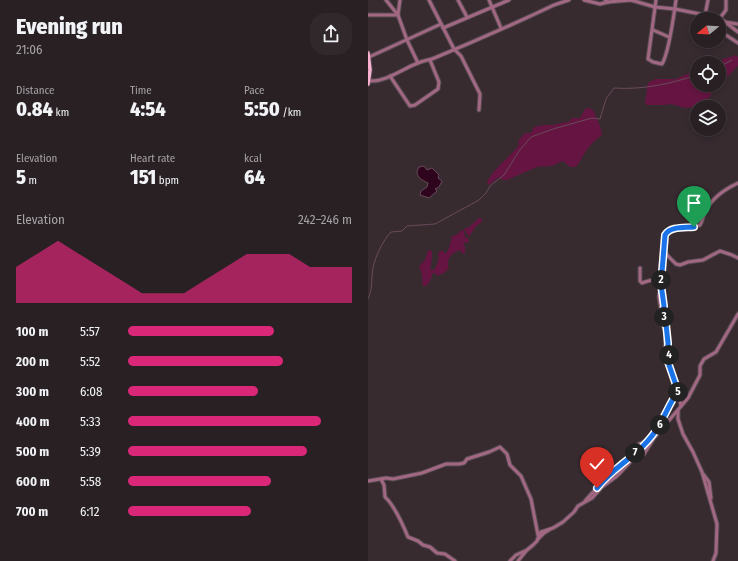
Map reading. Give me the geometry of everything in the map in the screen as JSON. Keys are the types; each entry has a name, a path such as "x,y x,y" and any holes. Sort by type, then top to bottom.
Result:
{"main road":[{"path":"368,55 370,70 368,82"}],"street":[{"path":"386,0 398,15 407,40 418,63"},
{"path":"398,15 400,0"},
{"path":"429,0 454,49 463,60 480,94 480,110"},
{"path":"458,0 467,17"},
{"path":"489,0 501,28"},
{"path":"443,28 510,0"},
{"path":"552,0 554,5"},
{"path":"368,82 378,81 418,63 430,60 554,5 569,0"},
{"path":"584,0 600,4 607,1 631,0 655,7 690,12"},
{"path":"656,0 648,58 653,62 662,64 664,62 676,0"},
{"path":"706,12 708,0"},
{"path":"724,12 726,10 726,0"},
{"path":"368,16 398,15"},
{"path":"726,22 738,24"},
{"path":"726,23 738,30"},
{"path":"368,55 407,40 441,24"},
{"path":"653,30 669,37"},
{"path":"726,35 738,43"},
{"path":"390,76 410,106 415,105 438,89 439,82 430,60"},
{"path":"681,406 678,391 668,362 667,332 663,326 662,319 664,306 661,284 665,235 667,232 674,229 700,225 703,221 705,211 710,203 724,190 738,183"},
{"path":"664,252 676,264 680,265 688,262 703,260 720,251 732,254 738,258"},
{"path":"640,268 640,281 642,282 662,275"},
{"path":"650,280 655,280 661,284"},
{"path":"584,502 592,498 602,487 617,476 625,464 644,454 654,438 688,398 700,375 700,366 704,359 716,352 738,314"},
{"path":"518,561 544,533 571,515 614,469 630,458 636,452 639,444 646,442 660,425 678,391"},
{"path":"674,396 688,398"},
{"path":"678,410 678,419 683,434 702,472 709,482 717,537 714,560"},
{"path":"368,481 393,479 422,473 446,464 464,463 467,459 500,447 508,454 510,465 521,476 531,499 538,535 537,541"},
{"path":"381,479 384,486 385,497 394,509 398,519 403,524 408,537 418,540 423,545 430,547 437,553 445,554 455,561"},
{"path":"538,535 543,531 552,528"},
{"path":"510,561 520,552 527,550"}],"shaded area":[{"path":"736,55 738,57 738,66 726,78 726,58"},
{"path":"690,73 690,92 712,92 711,95 707,100 690,100 690,108 685,108 671,104 647,105 645,103 648,83 655,79 676,79"},
{"path":"589,108 593,110 602,135 589,147 576,167 570,167 563,161 552,166 537,167 507,180 503,180 499,177 489,185 487,183 497,168 519,145 518,141 525,133 531,133 534,127 566,122 568,123 572,118 580,118 585,109"},
{"path":"424,166 427,170 432,168 439,175 438,178 442,181 439,187 435,189 437,191 429,198 420,195 421,191 427,187 428,183 420,178 417,173 419,167"},
{"path":"479,218 482,219 482,222 476,226 469,237 464,229 469,227"},
{"path":"461,230 464,231 465,237 469,239 468,243 463,242 465,253 463,254 460,250 454,253 448,262 449,268 444,273 437,276 433,273 430,281 426,286 423,286 422,274 419,267 425,260 428,251 432,251 432,262 430,269 433,270 435,269 439,258 438,253 444,251 444,254 446,253 452,239 451,237 458,234"}],"waterway":[{"path":"726,63 732,60"},
{"path":"368,299 371,291 373,268 376,259 382,244 391,232 402,231 407,226 435,224 479,200 490,186 504,175 519,151 531,137 592,118 600,119 606,99 614,88 656,86 690,77"}],"route":[{"path":"597,488 614,469 630,458 643,446 660,425 672,399 678,391 668,362 668,343 666,324 663,314 664,302 661,290 665,235 667,232 674,229 694,227"}]}
